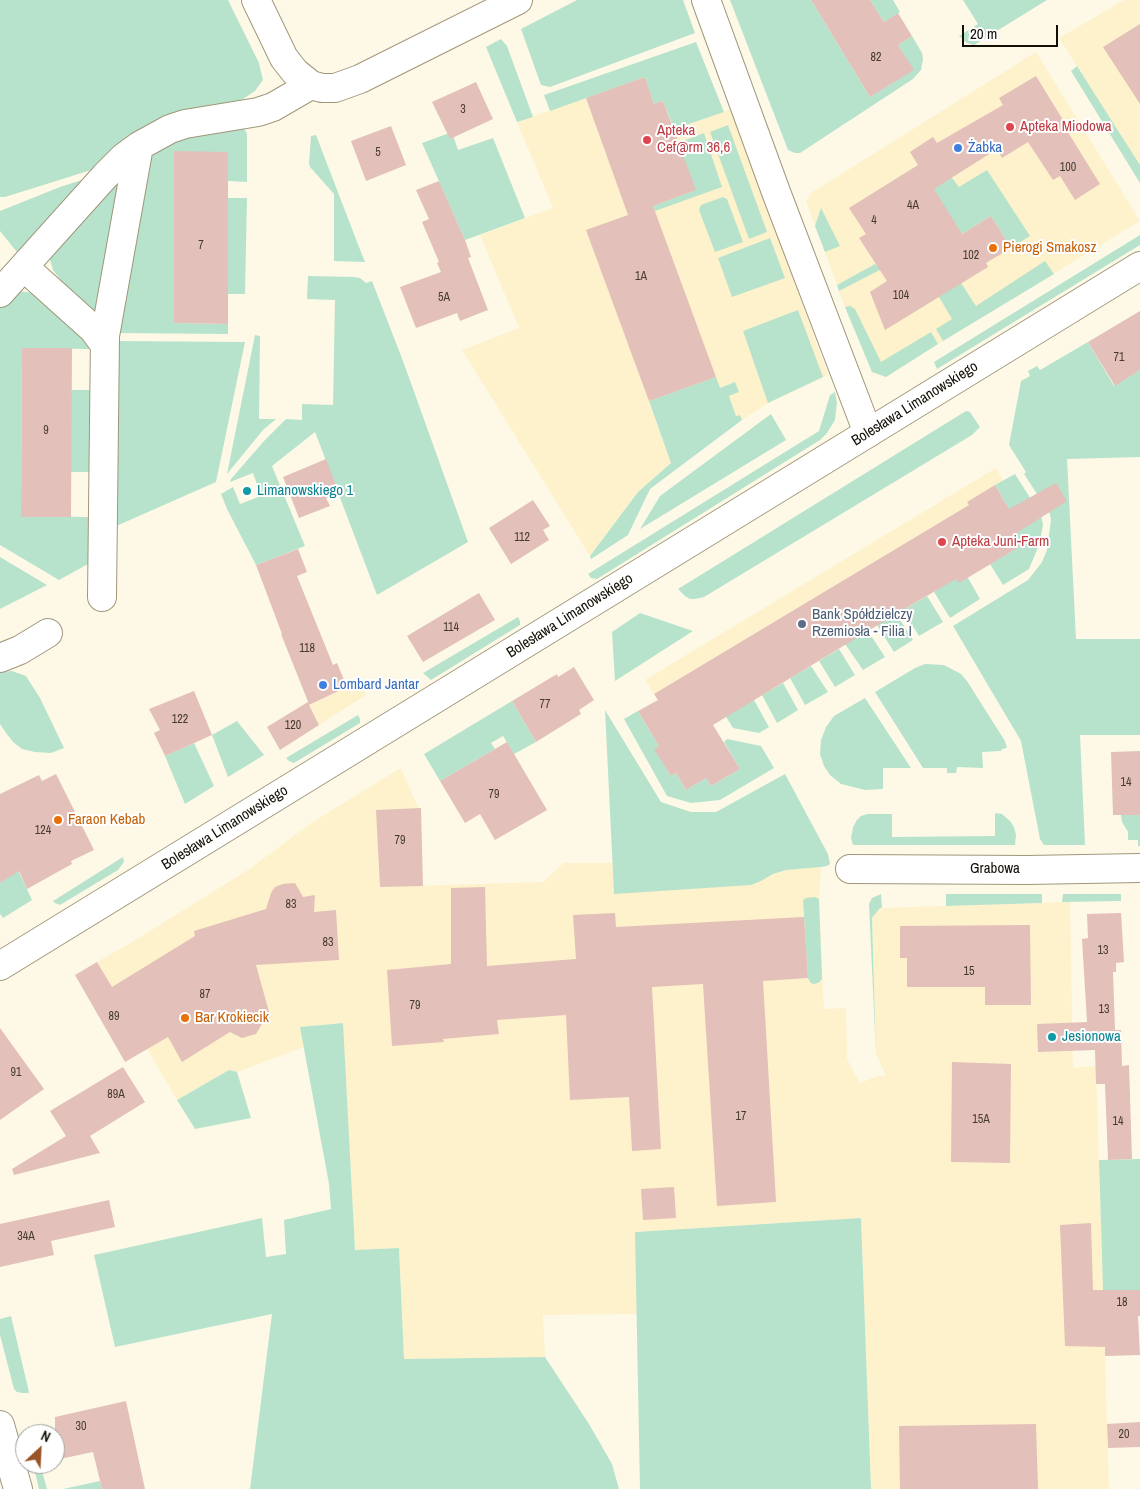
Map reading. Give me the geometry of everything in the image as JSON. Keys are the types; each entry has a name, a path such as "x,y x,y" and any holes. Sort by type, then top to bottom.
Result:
{"street":[{"path":"256,0 284,58 295,72 311,85 322,88 335,88 360,79 518,0"},
{"path":"706,0 776,192 868,434"},
{"path":"0,293 105,176 124,157 139,146 170,128 258,112 289,99 311,85"},
{"path":"102,597 104,344 139,146"},
{"name":"Bolesława Limanowskiego","path":"0,966 1140,266"},
{"path":"24,268 93,329 104,344"},
{"path":"0,658 20,650 48,633"},
{"name":"Grabowa","path":"850,869 1027,870 1140,868"},
{"path":"0,1425 18,1489"}],"shaded area":[{"path":"1124,0 1140,0 1140,165 1059,38"},
{"path":"1036,52 1140,221 886,377 872,372 845,307 806,201 811,193"},
{"path":"645,77 654,104 663,101 674,129 732,109 828,375 768,403 742,420 740,415 736,416 729,395 735,382 720,388 649,402 671,463 638,492 590,556 462,350 519,328 480,235 553,208 517,122"},
{"path":"996,468 1003,481 968,502 969,505 654,694 645,680"},
{"path":"362,686 366,695 319,725 309,705 347,687 351,692"},
{"path":"401,768 420,812 422,848 411,849 412,886 543,882 564,863 613,863 614,894 761,881 773,874 786,870 821,867 819,899 824,1009 846,1008 847,1059 860,1083 878,1076 886,1076 876,1054 872,918 880,908 1070,902 1073,1068 1096,1066 1109,1489 871,1489 861,1218 635,1232 637,1314 543,1315 545,1357 404,1359 399,1248 355,1250 342,1023 300,1027 304,1047 237,1072 229,1070 177,1100 97,962 248,870 311,823"}],"green space":[{"path":"0,0 228,0 259,63 263,80 255,91 237,103 104,166 0,197"},
{"path":"577,0 683,0 695,33 550,87 541,85 521,29"},
{"path":"730,0 811,0 870,97 913,70 898,45 912,36 922,53 921,70 913,79 800,153 795,153 788,150"},
{"path":"870,0 893,0 900,12 884,22"},
{"path":"963,0 1047,0 974,45 967,43 959,36 978,24"},
{"path":"501,39 507,46 533,117 517,122 486,47"},
{"path":"696,42 724,112 674,129 663,101 654,104 645,77 550,111 544,95"},
{"path":"1077,66 1140,165 1140,183 1071,71"},
{"path":"728,125 767,232 749,239 710,132"},
{"path":"244,128 247,134 247,182 228,181 228,152 174,152 174,323 228,324 228,334 115,333 148,151 179,135"},
{"path":"452,132 458,150 493,138 525,218 465,240 422,143"},
{"path":"704,133 722,187 655,211 653,206 695,190 678,143"},
{"path":"316,135 365,262 334,261 334,194 310,167 309,163 311,136"},
{"path":"123,170 97,312 93,313 65,286 53,270 50,260 52,250"},
{"path":"987,170 1030,236 1011,248 991,216 939,248 961,283 976,306 1045,261 1054,274 943,341 936,329 952,319 939,297 934,242 839,291 837,285 875,264 877,266 952,219 930,183 952,178 959,187"},
{"path":"94,176 21,257 0,231 0,211 60,187"},
{"path":"723,197 727,199 743,242 715,252 699,210 701,205"},
{"path":"228,198 247,198 245,294 228,294"},
{"path":"821,208 840,246 825,252 815,226"},
{"path":"1140,235 1140,245 937,369 934,362"},
{"path":"770,238 785,278 732,297 718,258"},
{"path":"308,276 354,277 360,278 366,283 372,281 468,542 377,595 315,432 272,466 305,546 256,565 221,494 233,487 240,504 261,496 253,473 230,482 231,479 286,419 302,420 302,404 333,405 335,300 307,299"},
{"path":"16,291 36,293 87,341 89,349 22,348 21,516 89,517 88,564 59,580 0,545 0,308"},
{"path":"850,306 855,309 881,362 931,332 938,344 886,377 872,372 845,307"},
{"path":"798,310 823,377 768,403 743,331"},
{"path":"255,335 260,336 259,419 276,419 263,430 227,474"},
{"path":"116,341 245,342 216,482 114,527"},
{"path":"1088,342 1114,386 1140,370 1140,457 1067,459 1076,639 1140,639 1140,735 1080,735 1085,845 1044,845 1040,839 1021,741 953,626 1028,580 1042,562 1047,550 1050,514 1024,474 1026,472 1009,445 1021,381 1030,376 1028,371 1037,366 1040,370"},
{"path":"716,377 720,388 735,382 739,392 729,396 736,416 740,415 742,420 650,489 628,535 591,559 590,556 638,492 671,463 649,401"},
{"path":"71,390 91,390 89,472 71,472"},
{"path":"835,392 837,403 835,420 820,440 597,579 591,578 588,574 819,431 830,395"},
{"path":"966,411 970,412 980,427 972,435 704,597 690,599 678,589"},
{"path":"771,414 786,440 640,529 660,496"},
{"path":"1015,474 1041,515 1043,525 1039,545 1029,569 1003,585 990,564 1019,547 1012,536 1009,509 995,485"},
{"path":"0,557 47,585 0,609"},
{"path":"954,575 968,578 980,599 950,618 934,592"},
{"path":"927,596 943,622 919,636 900,606 904,604 906,608"},
{"path":"894,610 913,640 894,652 877,625"},
{"path":"640,613 693,631 615,681 612,632"},
{"path":"518,617 520,625 431,680 423,673"},
{"path":"868,631 885,657 863,670 843,641"},
{"path":"839,649 855,675 835,687 819,661"},
{"path":"925,664 944,665 961,674 1005,741 1007,748 1001,751 982,752 983,768 957,767 956,773 947,773 947,768 923,768 875,692"},
{"path":"811,666 828,692 805,705 790,678"},
{"path":"12,671 26,676 40,698 64,748 51,753 22,749 6,733 0,724 0,672"},
{"path":"783,683 798,710 777,723 762,695"},
{"path":"865,698 911,768 883,768 883,789 865,790 841,784 830,775 824,766 820,754 821,740 826,727 834,716"},
{"path":"754,700 769,727 759,733 733,728 723,712"},
{"path":"512,701 536,742 514,754 503,736 491,743 495,749 440,781 424,754"},
{"path":"605,710 661,802 691,812 716,812 785,774 828,854 830,864 821,867 786,870 751,885 614,894"},
{"path":"638,711 659,746 655,749 671,776 676,773 686,790 706,778 711,786 740,769 724,742 727,739 761,746 774,768 720,800 691,803 667,796 624,719"},
{"path":"358,715 360,723 294,763 286,758"},
{"path":"237,721 264,755 228,777 212,735"},
{"path":"194,743 214,786 185,804 165,756"},
{"path":"995,813 1002,814 1014,827 1016,835 1015,845 853,845 851,838 853,827 857,820 867,814 892,814 892,837 995,836"},
{"path":"1121,815 1140,815 1140,846 1138,846 1138,840 1128,840 1128,832 1122,822"},
{"path":"12,857 32,900 3,918 0,914 0,883"},
{"path":"123,857 124,862 118,870 60,905 53,901"},
{"path":"881,894 882,908 872,918 876,1054 869,904 872,898"},
{"path":"946,894 1042,894 1042,903 946,906"},
{"path":"1063,894 1121,894 1121,901 1062,902"},
{"path":"815,897 819,899 822,979 818,983 813,984 808,978 803,900"},
{"path":"343,1023 355,1250 399,1248 404,1359 545,1357 589,1424 612,1464 619,1489 250,1489 272,1314 115,1347 94,1255 262,1218 266,1257 286,1254 284,1220 331,1209 329,1184 300,1027"},
{"path":"229,1070 237,1072 251,1118 195,1129 177,1100"},
{"path":"1140,1159 1140,1290 1103,1290 1099,1160"},
{"path":"861,1218 871,1489 640,1489 635,1232"},
{"path":"11,1316 29,1393 17,1392 14,1389 0,1335 0,1319"},
{"path":"35,1474 43,1474 47,1489 39,1489"},
{"path":"100,1481 102,1489 63,1489"}],"building":[{"path":"811,0 870,0 884,22 898,13 912,36 898,45 914,70 870,97"},
{"path":"1140,24 1140,104 1103,47"},
{"path":"1036,76 1100,184 1075,200 1060,176 1053,180 1028,142 1002,158 997,149 934,189 962,234 991,216 1011,248 986,263 988,267 885,330 870,292 887,281 859,238 866,234 849,208 918,165 910,152 933,137 937,143 1003,105 999,98"},
{"path":"645,77 654,104 663,101 696,190 653,206 716,377 649,401 586,230 628,215 586,98"},
{"path":"476,82 493,119 450,139 432,102"},
{"path":"391,126 406,165 366,181 351,141"},
{"path":"174,151 228,152 228,324 174,323"},
{"path":"439,181 465,240 471,257 468,258 488,310 460,321 457,313 416,328 400,287 441,272 437,263 439,262 422,222 429,219 416,190"},
{"path":"1140,311 1140,370 1115,386 1088,342"},
{"path":"22,348 72,348 71,517 21,517"},
{"path":"326,459 339,493 326,498 330,506 299,518 283,477"},
{"path":"1056,483 1067,501 1012,536 1019,547 959,583 956,579 906,608 713,725 740,769 711,786 706,778 686,790 676,773 671,776 654,749 659,746 638,711 658,700 654,694 969,505 967,502 995,485 1009,509"},
{"path":"533,500 550,526 543,530 549,540 511,564 489,528"},
{"path":"298,549 307,572 297,576 333,665 337,663 347,687 309,705 319,725 280,750 267,727 308,702 309,704 256,565"},
{"path":"479,593 495,620 423,662 407,636"},
{"path":"574,667 594,700 579,710 581,714 536,742 512,701 557,674 558,677"},
{"path":"194,691 212,735 165,756 154,733 160,730 149,709"},
{"path":"507,742 547,810 495,840 480,814 465,823 440,781"},
{"path":"1140,751 1140,815 1113,815 1111,752"},
{"path":"56,774 94,850 71,861 72,864 27,889 19,871 0,883 0,794 39,775 42,781"},
{"path":"421,808 423,886 380,887 376,810"},
{"path":"295,883 303,897 315,895 314,912 336,910 339,960 256,965 269,1012 256,1034 242,1038 230,1032 182,1062 168,1037 125,1062 75,975 97,962 112,987 195,936 194,931 266,909 275,887"},
{"path":"485,887 487,966 576,959 573,915 615,913 616,927 804,917 808,978 763,981 776,1202 717,1206 703,984 652,987 661,1149 632,1151 629,1097 570,1100 566,1015 497,1020 499,1034 443,1039 444,1042 392,1046 387,970 451,964 451,888"},
{"path":"1121,913 1124,962 1116,963 1116,972 1113,972 1115,1030 1121,1030 1122,1066 1129,1065 1132,1159 1108,1160 1105,1084 1096,1084 1095,1050 1038,1052 1037,1024 1087,1022 1082,939 1088,938 1087,914"},
{"path":"1030,925 1031,1005 985,1005 985,987 907,987 907,958 900,958 900,926"},
{"path":"0,1028 44,1089 0,1120"},
{"path":"952,1062 1011,1064 1010,1163 951,1162"},
{"path":"123,1067 145,1102 90,1136 100,1153 14,1175 12,1169 66,1136 50,1111"},
{"path":"674,1187 676,1218 643,1220 641,1189"},
{"path":"109,1200 115,1227 51,1241 54,1255 0,1267 0,1224"},
{"path":"1091,1223 1093,1290 1140,1290 1140,1316 1138,1316 1140,1355 1105,1356 1105,1347 1065,1346 1060,1225"},
{"path":"126,1401 145,1489 102,1489 93,1452 65,1458 65,1424 55,1424 55,1417"},
{"path":"1140,1422 1140,1447 1108,1448 1107,1424"},
{"path":"1036,1424 1038,1489 900,1489 899,1426"}],"place":[{"name":"Apteka Miodowa","path":"1010,127"},
{"name":"Apteka Cef@rm 36,6","path":"647,140"},
{"name":"Żabka","path":"958,148"},
{"name":"Pierogi Smakosz","path":"993,248"},
{"name":"Limanowskiego 1","path":"247,491"},
{"name":"Apteka Juni-Farm","path":"942,542"},
{"name":"Bank Spółdzielczy Rzemiosła - Filia I","path":"802,624"},
{"name":"Lombard Jantar","path":"323,685"},
{"name":"Faraon Kebab","path":"58,820"},
{"name":"Bar Krokiecik","path":"185,1018"},
{"name":"Jesionowa","path":"1052,1037"}]}
